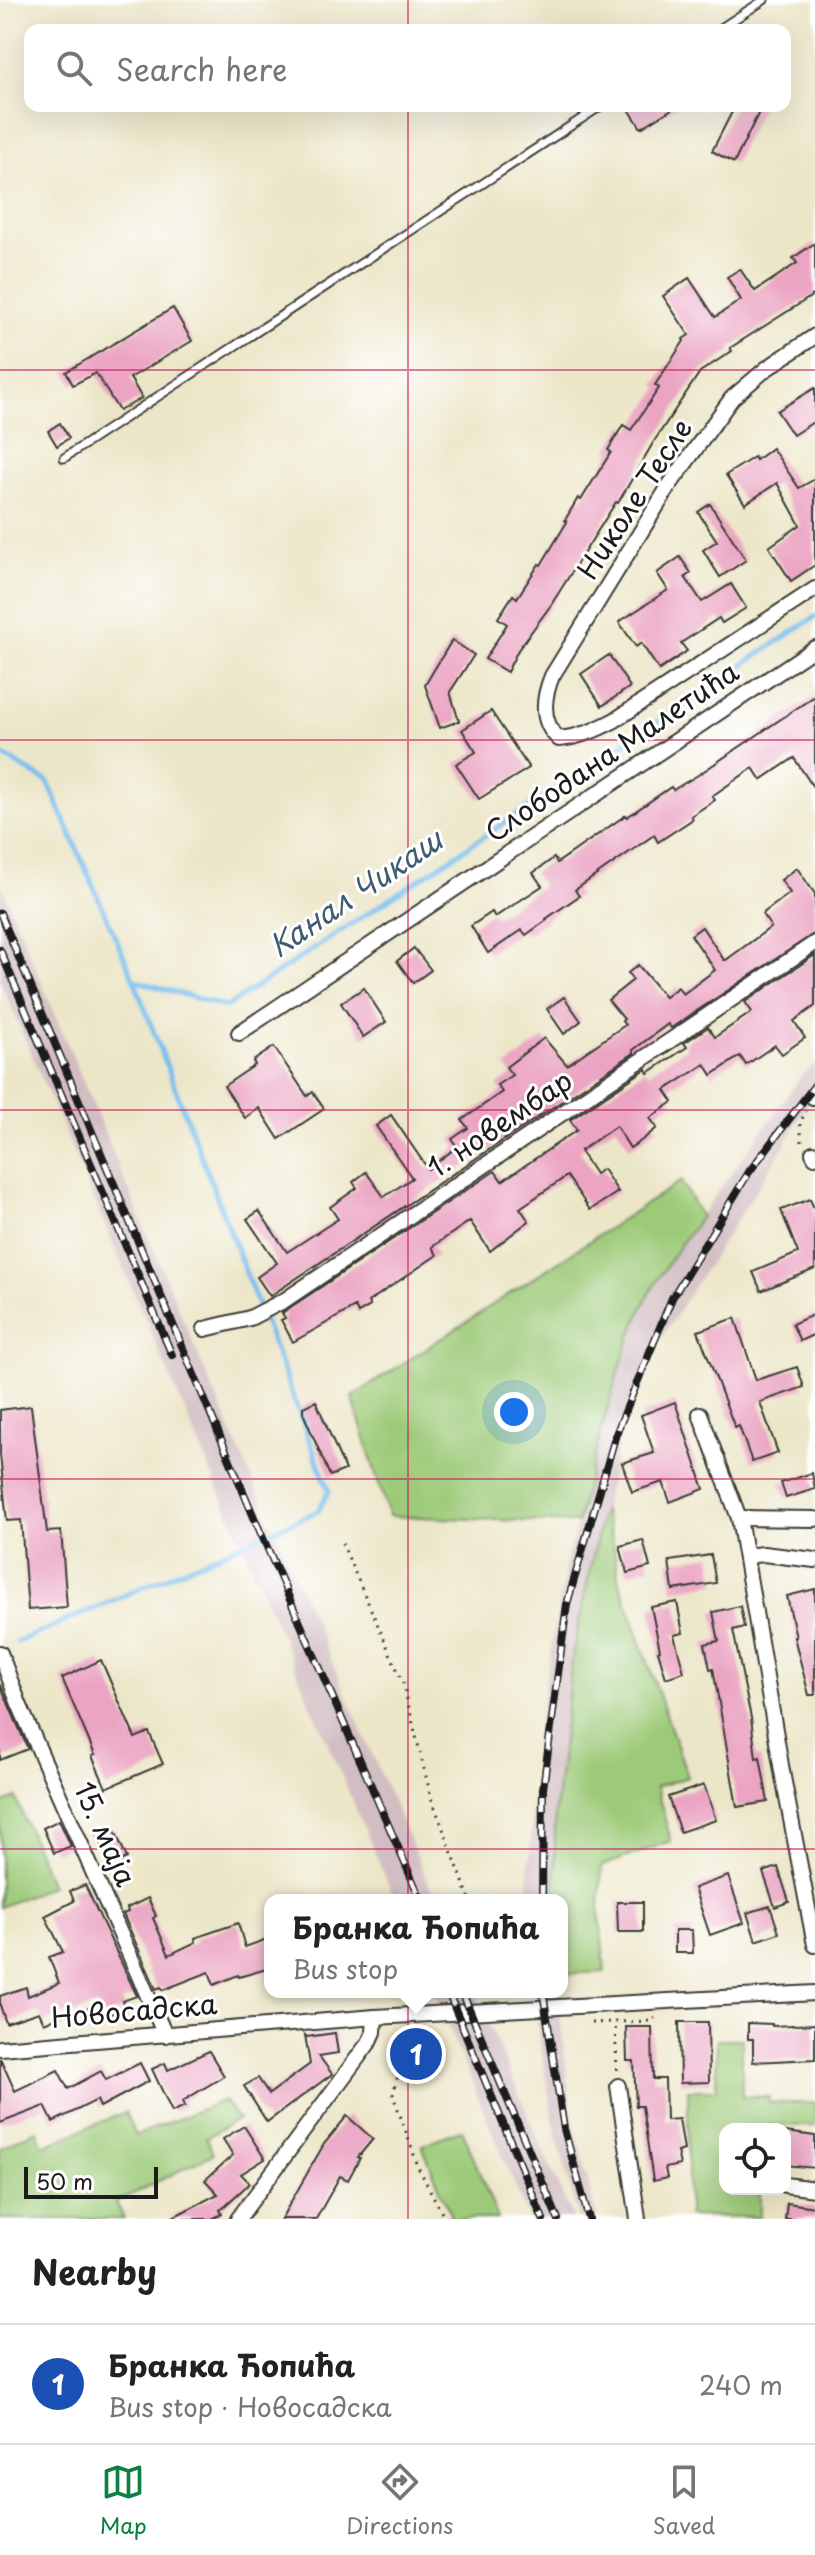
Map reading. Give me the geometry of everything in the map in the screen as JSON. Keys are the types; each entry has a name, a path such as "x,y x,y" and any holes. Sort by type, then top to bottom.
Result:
{"street":[{"name":"Николе Тесле","path":"547,722 544,708 552,676 671,483 732,398 766,369 815,336"},
{"name":"Слободана Малетића","path":"547,722 559,739 586,734 615,720 815,589"},
{"name":"Слободана Малетића","path":"239,1033 815,648"},
{"name":"1. новембар","path":"205,1329 250,1318 285,1300 815,943"},
{"path":"700,1414 739,1518 815,1945"},
{"path":"739,1518 815,1519"},
{"path":"746,1556 763,1554 815,1560"},
{"name":"15. маја","path":"0,1653 19,1704 165,2035"},
{"name":"Новосадска","path":"0,2048 375,2017 815,1993"},
{"path":"238,2219 370,2041 375,2017"},
{"path":"618,2086 638,2219"},
{"path":"791,2186 815,2189"}],"lane":[{"path":"727,24 764,0"},
{"path":"64,458 592,112"}],"path":[{"path":"814,1096 801,1119 799,1132 804,1145 814,1155"},
{"path":"342,1543 403,1683 431,1797 468,1894"},
{"path":"618,2086 615,2022 652,2020 656,2014 656,2002"},
{"path":"410,2027 393,2095 419,2169 445,2219"}],"shaded area":[{"path":"0,883 198,1355 433,1894 392,1894 0,981"},
{"path":"815,1064 815,1091 781,1151 660,1340 626,1416 573,1651 555,1813 555,1894 529,1894 538,1723 566,1563 632,1331 671,1257 802,1075"},
{"path":"437,1998 478,1998 573,2219 529,2219"},
{"path":"535,1998 558,1998 572,2115 597,2219 579,2219 556,2134 537,2026"}],"green space":[{"path":"681,1181 701,1217 662,1272 638,1317 609,1404 577,1523 389,1516 352,1397"},
{"path":"603,1509 619,1580 688,1777 656,1787 671,1841 602,1866 599,1906 605,1972 568,1974 568,1894 555,1894 555,1813 573,1651"},
{"path":"16,1798 51,1886 0,1907 0,1804"},
{"path":"717,2039 742,2039 742,2096 769,2097 769,2103 815,2103 815,2126 719,2123 719,2195 760,2195 760,2217 688,2216 688,2090 716,2090"},
{"path":"224,2100 238,2119 206,2138 213,2154 116,2202 124,2219 0,2219 0,2148 37,2130 43,2146 125,2112 135,2136"},
{"path":"462,2129 498,2219 452,2219 422,2145"}],"building":[{"path":"631,112 667,112 641,128"},
{"path":"732,112 759,112 734,163 712,151"},
{"path":"815,243 815,294 730,348 732,351 700,372 618,503 518,650 507,672 485,659 507,624 498,618 513,595 517,598 541,565 578,498 581,500 611,452 608,450 623,425 631,430 659,388 655,385 683,339 689,335 663,296 689,278 715,317 741,300 727,277 740,269 755,291 797,263 793,258"},
{"path":"173,308 192,341 130,378 142,398 119,411 96,373 73,385 66,372"},
{"path":"815,388 815,421 793,435 777,411"},
{"path":"60,423 69,438 57,446 48,431"},
{"path":"772,448 799,488 815,479 815,565 791,581 769,547 800,525 777,483 745,504 726,475"},
{"path":"710,504 746,560 720,577 703,550 717,541 698,512"},
{"path":"680,557 691,573 685,577 702,602 731,584 746,608 722,623 719,618 681,643 687,651 659,670 641,643 636,647 619,622 668,590 657,573"},
{"path":"452,640 474,655 450,692 459,721 440,728 425,685"},
{"path":"609,655 630,687 602,706 581,674"},
{"path":"815,696 815,790 794,758 761,780 753,768 712,796 715,800 691,816 693,819 658,842 654,835 575,890 579,896 526,935 522,930 488,953 471,926 492,912 495,917 542,886 533,873 554,858 557,863 626,815 671,787 673,790 698,775"},
{"path":"491,711 529,768 479,799 456,764 476,752 462,730"},
{"path":"797,868 815,894 815,933 671,1028 668,1024 633,1050 634,1053 270,1296 257,1277 277,1263 247,1219 259,1211 287,1252 338,1219 330,1207 357,1188 353,1182 366,1172 384,1197 412,1178 376,1126 391,1115 428,1169 457,1147 452,1139 468,1128 462,1120 502,1092 497,1085 512,1075 506,1067 544,1038 567,1065 625,1025 624,1019 608,1000 633,980 628,973 638,965 665,997 678,987 683,994 715,970 691,935 702,927 726,960 771,927 762,914 790,893 781,880"},
{"path":"414,948 431,970 413,983 397,961"},
{"path":"815,955 815,1006 794,1021 805,1038 782,1054 775,1045 746,1065 740,1056 712,1075 705,1064 665,1090 673,1102 650,1118 657,1128 642,1140 630,1148 616,1126 580,1151 595,1174 603,1169 618,1192 590,1210 567,1176 520,1208 529,1221 490,1251 470,1221 432,1247 437,1255 368,1302 370,1306 358,1313 355,1307 293,1342 281,1320 285,1318 282,1313 495,1171 502,1181 577,1130 570,1120 646,1069 648,1073 687,1047 684,1043 708,1027 715,1037 752,1012 745,1002"},
{"path":"364,988 386,1022 363,1037 341,1003"},
{"path":"564,997 581,1021 564,1034 547,1009"},
{"path":"274,1047 307,1096 313,1092 324,1109 279,1139 259,1108 245,1118 224,1086 255,1065 253,1061"},
{"path":"810,1199 815,1211 815,1269 761,1291 753,1272 798,1253 781,1210"},
{"path":"815,1314 815,1334 800,1341 792,1324"},
{"path":"735,1318 756,1380 797,1367 804,1387 760,1402 778,1453 752,1462 739,1426 735,1428 698,1331"},
{"path":"316,1401 345,1470 330,1476 303,1413 303,1407"},
{"path":"675,1402 704,1489 670,1502 663,1482 632,1492 622,1463 654,1453 641,1415"},
{"path":"31,1406 47,1532 61,1531 67,1607 28,1610 21,1520 7,1521 0,1455 0,1410"},
{"path":"812,1473 815,1489 786,1498 781,1483"},
{"path":"643,1540 650,1567 627,1573 620,1546"},
{"path":"711,1555 716,1583 673,1590 669,1561"},
{"path":"815,1589 815,1695 809,1695 787,1596"},
{"path":"677,1602 683,1633 674,1635 684,1672 666,1678 651,1607"},
{"path":"740,1606 744,1627 733,1630 756,1758 760,1757 768,1802 737,1807 713,1668 710,1669 705,1644 719,1641 713,1612"},
{"path":"101,1660 135,1738 149,1732 163,1764 106,1788 62,1678"},
{"path":"0,1684 28,1749 0,1760"},
{"path":"704,1785 716,1820 680,1832 668,1797"},
{"path":"59,1820 71,1846 54,1853 43,1828"},
{"path":"114,1829 127,1858 110,1865 98,1836"},
{"path":"778,1867 789,1902 775,1907 763,1872"},
{"path":"728,1876 744,1923 710,1935 694,1888"},
{"path":"85,1885 137,1996 122,2001 125,2009 102,2017 97,2005 44,2023 39,2012 6,2023 0,1996 26,1987 28,1996 59,1983 49,1957 63,1952 45,1916 74,1901 70,1891"},
{"path":"148,1898 169,1955 196,1942 195,1938 238,1923 245,1947 264,1940 264,1970 238,1975 214,1985 209,1972 163,1990 161,1987 156,1989 123,1914 128,1912 127,1908"},
{"path":"617,1902 643,1902 643,1932 618,1932"},
{"path":"770,1906 779,1933 756,1941 747,1913"},
{"path":"675,1930 692,1930 693,1953 675,1953"},
{"path":"679,2022 708,2022 709,2082 680,2083"},
{"path":"748,2023 772,2026 815,2024 815,2059 753,2062 753,2039 748,2039"},
{"path":"626,2027 652,2027 653,2079 665,2079 666,2120 679,2119 684,2150 677,2152 680,2165 665,2168 667,2178 653,2181 642,2106 636,2106 634,2061 627,2061"},
{"path":"335,2033 338,2053 319,2056 332,2074 267,2122 244,2086 258,2078 269,2094 310,2064 305,2035"},
{"path":"209,2051 224,2076 183,2101 185,2106 172,2112 152,2069 165,2063 168,2070"},
{"path":"0,2058 15,2091 58,2070 68,2089 101,2071 106,2080 140,2063 149,2081 100,2107 97,2100 53,2122 45,2106 0,2123"},
{"path":"347,2116 373,2139 358,2157 348,2180 340,2176 316,2219 281,2219 324,2144"},
{"path":"244,2126 265,2159 241,2174 250,2183 220,2210 222,2214 212,2219 169,2219 218,2194 205,2180 233,2155 223,2139"},
{"path":"791,2133 815,2136 815,2168 791,2166"},
{"path":"787,2203 815,2207 815,2219 785,2219"}],"waterway":[{"name":"Канал Чикаш","path":"2,755 48,782 134,980 226,1007 815,617"},
{"path":"17,1642 318,1511 329,1491 134,980"}],"railway":[{"path":"0,913 256,1522 418,1894"},
{"path":"0,950 172,1355"},
{"path":"542,1894 543,1789 567,1604 616,1434 672,1298 749,1172 815,1085"},
{"path":"451,1998 543,2219"},
{"path":"465,1998 558,2219"},
{"path":"544,1998 564,2129 589,2219"}],"place":[{"name":"Бранка Ћопића","path":"416,2054"}]}
